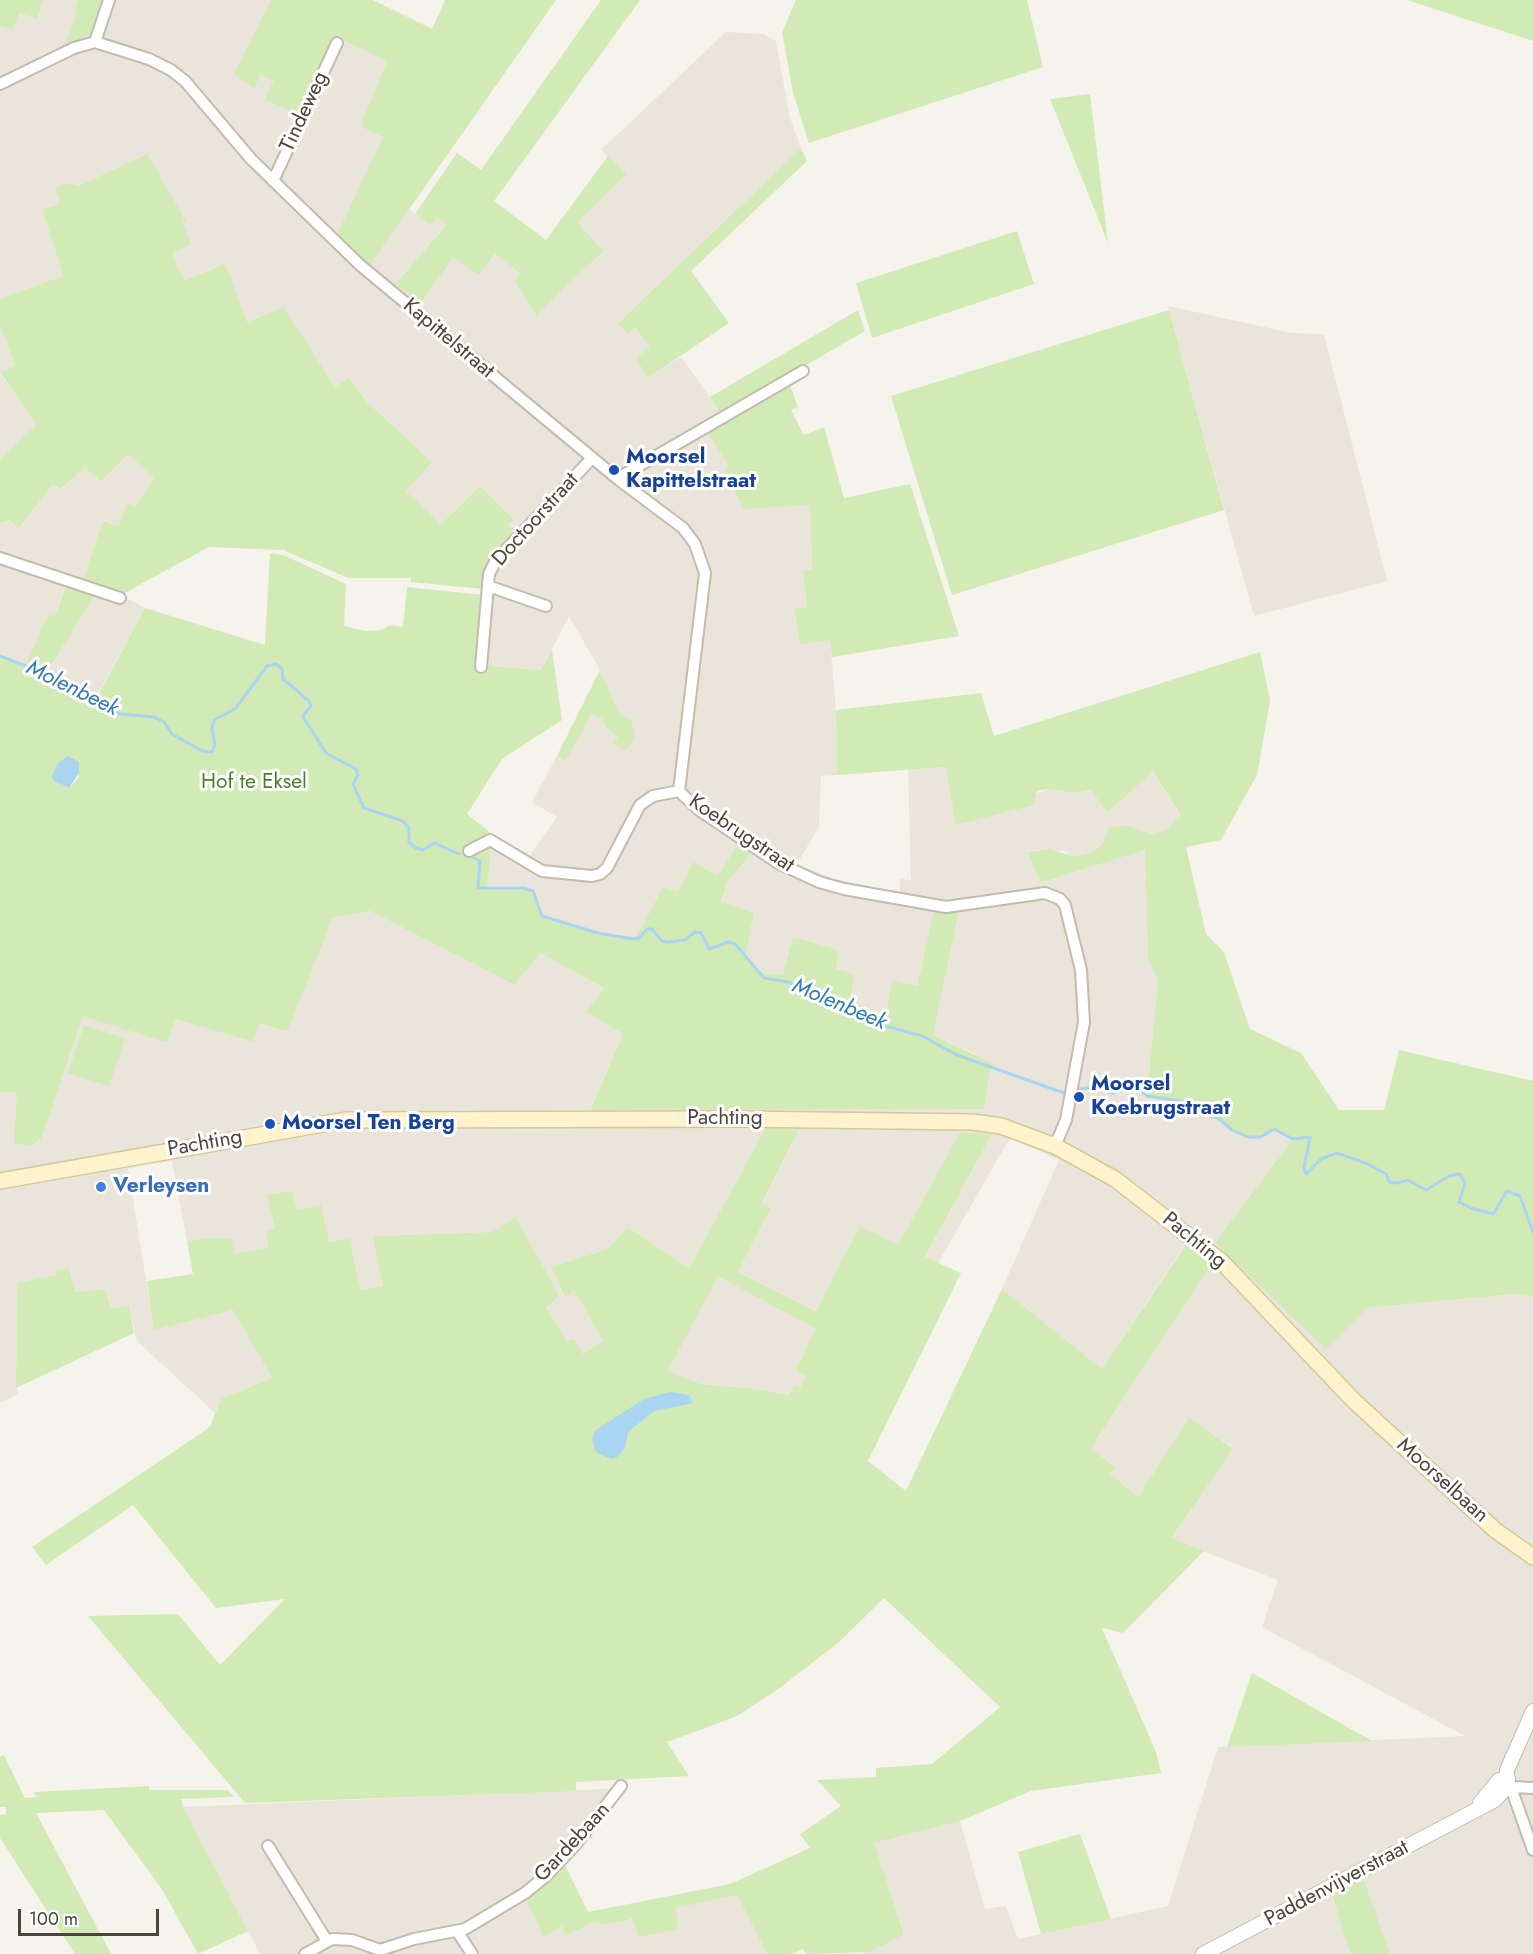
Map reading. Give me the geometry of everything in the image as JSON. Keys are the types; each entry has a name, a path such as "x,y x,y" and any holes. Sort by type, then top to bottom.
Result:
{"main road":[{"name":"Pachting","path":"0,1181 324,1122 379,1118 973,1122 1027,1134 1055,1146 1115,1179 1222,1262 1354,1401"},
{"name":"Moorselbaan","path":"1354,1401 1495,1530 1533,1557"}],"street":[{"path":"0,84 74,48 95,42 109,0"},
{"name":"Kapittelstraat","path":"95,42 149,59 171,70 185,81 273,181 368,273 619,480 683,528 695,544 705,573 679,791"},
{"name":"Tindeweg","path":"273,181 337,43"},
{"path":"619,480 625,474 803,371"},
{"name":"Doctoorstraat","path":"481,667 489,574 495,562 592,458"},
{"path":"0,558 120,598"},
{"name":"Doctoorstraat","path":"488,586 546,606"},
{"name":"Koebrugstraat","path":"470,851 490,840 542,871 592,876 600,874 607,868 640,805 653,796 679,791 699,810 778,863 819,882 844,890 946,907 1045,893 1060,898 1065,905 1081,970 1084,1022 1066,1120 1055,1146"},
{"path":"1533,1711 1508,1770 1510,1783 1533,1850"},
{"name":"Paddenvijverstraat","path":"1203,1954 1471,1813 1499,1780 1510,1783"},
{"path":"1510,1783 1533,1788"},
{"name":"Gardebaan","path":"327,1941 352,1940 380,1950 414,1939 457,1931 502,1908 546,1876 576,1844 621,1786"},
{"path":"267,1846 327,1941 305,1954"},
{"path":"457,1931 472,1954"}],"shaded area":[{"path":"44,0 78,0 74,12 77,14 66,45 94,33 106,0 271,0 263,21 260,75 274,80 337,38 387,61 360,126 383,136 370,265 409,209 415,214 436,217 446,224 397,284 453,256 494,254 521,273 627,174 601,150 726,32 764,34 776,41 790,118 801,148 618,323 635,327 651,347 648,378 681,357 721,414 707,430 730,467 725,469 810,505 812,571 803,572 807,607 796,609 830,640 836,710 837,775 821,776 819,827 797,864 832,878 900,893 900,879 911,880 908,770 946,767 957,825 1048,789 1076,793 1091,790 1107,813 1152,770 1181,817 1166,829 1154,835 1127,825 1109,828 1104,842 1096,850 1085,854 1072,856 1065,851 1028,852 1040,883 1145,850 1148,958 1158,979 1147,1096 1180,1101 1201,1113 1218,1118 1232,1130 1261,1137 1274,1129 1293,1139 1215,1244 1366,1308 1515,1294 1533,1297 1533,1954 1390,1954 1364,1880 1332,1895 1350,1954 861,1954 904,1933 873,1843 960,1821 985,1909 1006,1906 1018,1939 1168,1906 1218,1747 1465,1736 1262,1627 1278,1580 1172,1539 1233,1447 1189,1419 1138,1497 1108,1473 1115,1467 1091,1448 1211,1265 1185,1245 1102,1369 1002,1289 1059,1160 1010,1138 938,1263 925,1258 992,1134 960,1132 898,1245 860,1226 816,1311 738,1272 771,1209 762,1204 799,1129 766,1127 689,1268 628,1227 608,1249 551,1267 564,1296 574,1291 604,1341 583,1354 567,1342 546,1307 492,1232 374,1236 383,1287 361,1290 349,1238 329,1242 297,1211 268,1195 275,1229 269,1247 234,1254 227,1241 213,1238 187,1241 172,1161 128,1168 154,1330 233,1309 272,1378 221,1399 215,1413 137,1341 129,1305 111,1308 105,1289 75,1292 69,1268 57,1269 57,1275 17,1283 16,1388 19,1394 0,1403 0,1092 17,1093 42,1137 83,1015 167,1043 176,1019 253,1042 258,1023 287,1032 333,918 370,911 515,985 540,953 604,988 586,1012 623,1034 590,1109 984,1108 990,1070 973,1053 933,1035 959,911 934,912 917,986 883,1015 850,1001 855,974 836,969 839,951 783,975 763,973 748,958 746,954 754,913 721,903 728,881 751,854 737,845 718,875 704,867 677,893 663,887 636,937 598,933 542,916 501,890 487,889 491,846 497,838 529,856 557,817 532,802 557,756 566,761 592,714 602,719 606,727 618,738 614,743 625,751 619,714 600,670 569,616 541,670 479,665 485,578 517,534 508,525 514,519 480,486 441,524 405,490 431,462 367,402 349,377 335,387 284,307 247,322 184,281 171,253 182,223 186,221 69,183 60,204 42,209 63,277 0,299 0,26 13,30 19,13 37,19"},
{"path":"1168,306 1292,333 1324,334 1387,581 1254,616"},
{"path":"0,325 15,365 1,374 36,425 0,459"},
{"path":"128,453 155,478 136,507 127,503 119,526 104,521 121,595 145,608 96,697 63,688 44,678 94,595 65,585 55,616 48,616 26,666 0,656 0,523 9,520 21,528 53,483 62,489 85,466 101,482"},
{"path":"718,1275 817,1329 796,1370 806,1375 800,1387 789,1395 756,1389 701,1384 668,1371"},
{"path":"627,1788 564,1863 545,1937 562,1926 567,1936 594,1922 605,1925 633,1919 678,1928 675,1908 737,1895 767,1954 260,1954 182,1807"}],"green space":[{"path":"0,0 44,0 37,19 19,13 13,30 0,26"},
{"path":"78,0 106,0 94,33 65,45 77,14 74,13"},
{"path":"271,0 373,0 432,29 445,0 556,0 370,265 337,235 383,137 360,126 387,61 337,38 302,117 265,99 274,80 260,75 254,88 234,74"},
{"path":"601,0 640,0 494,201 546,240 608,156 627,174 577,222 603,251 536,315 515,281 520,273 495,254 479,275 453,257 420,304 396,284 446,225 436,217 430,225 415,214 457,153 481,170"},
{"path":"796,0 1027,0 1043,67 809,143 793,93 782,32"},
{"path":"1407,0 1533,0 1533,41 1490,27"},
{"path":"1090,94 1108,243 1050,99"},
{"path":"801,148 807,161 691,271 729,323 648,378 636,358 650,347 635,327 628,333 618,323"},
{"path":"147,154 186,221 182,223 191,243 172,253 184,281 225,264 247,322 284,307 335,387 349,377 367,402 432,462 406,491 441,524 480,486 514,519 508,525 518,534 483,589 411,582 411,578 348,578 283,550 209,547 121,595 82,583 103,521 119,526 127,503 136,506 154,478 128,454 101,482 85,467 61,489 53,484 20,528 9,520 0,523 0,459 36,425 1,373 15,365 0,325 0,299 63,276 42,209 60,204 55,187 69,183 79,186"},
{"path":"1017,231 1034,284 872,338 856,283"},
{"path":"858,310 865,331 721,414 710,397"},
{"path":"1169,310 1224,510 952,595 891,396"},
{"path":"789,382 798,407 791,410 804,435 824,427 844,498 910,484 959,636 832,657 830,640 800,644 795,609 807,607 803,571 812,570 810,505 743,509 725,469 729,466 706,430"},
{"name":"Hof te Eksel","path":"270,553 283,555 346,584 344,626 366,631 382,630 390,625 403,627 407,587 483,595 479,665 541,670 552,650 562,720 502,759 467,814 497,838 491,846 487,889 523,888 533,891 542,916 598,933 636,937 663,887 678,892 693,862 718,875 737,845 751,854 728,881 721,902 754,913 746,954 748,958 763,973 783,975 793,937 839,950 836,969 855,974 850,1001 882,1015 886,1013 893,980 917,986 934,911 959,911 933,1035 994,1064 990,1070 984,1109 590,1110 623,1034 586,1012 604,988 540,953 515,985 370,911 333,918 287,1032 259,1023 253,1042 176,1019 167,1043 83,1016 42,1137 32,1145 14,1144 17,1093 0,1092 0,656 26,665 48,615 55,616 66,585 95,595 44,677 63,688 97,697 145,608 265,645","holes":["73,759 79,777 69,788 54,780"]},
{"path":"1260,652 1270,701 1257,775 1221,840 1186,847 1206,934 1224,952 1250,1029 1301,1053 1339,1110 1384,1110 1399,1050 1533,1081 1533,1297 1515,1294 1367,1308 1326,1349 1215,1243 1293,1139 1274,1129 1261,1137 1248,1137 1232,1130 1218,1118 1201,1114 1180,1101 1147,1096 1158,979 1148,959 1145,850 1040,883 1028,852 1050,849 1072,856 1085,854 1096,850 1104,842 1109,828 1127,825 1154,835 1166,829 1181,816 1153,771 1107,813 1091,790 1076,793 1048,789 1037,791 1033,805 956,825 946,767 837,775 836,710 981,693 994,736"},
{"path":"600,670 619,714 631,720 635,737 625,751 613,743 618,738 606,727 602,719 592,714 566,761 557,756"},
{"path":"84,1025 125,1038 109,1086 68,1073"},
{"path":"766,1127 799,1129 762,1203 771,1208 738,1272 816,1311 860,1226 898,1245 960,1132 992,1134 925,1257 961,1273 868,1461 906,1491 1002,1289 1102,1369 1186,1245 1211,1265 1091,1448 1116,1468 1109,1473 1138,1497 1189,1418 1233,1448 1172,1538 1204,1551 1123,1633 1102,1628 1156,1752 1161,1773 1031,1791 960,1821 874,1843 904,1934 870,1952 806,1954 803,1949 791,1954 767,1954 737,1895 676,1908 678,1929 639,1937 632,1919 605,1925 594,1922 566,1936 562,1926 544,1938 525,1896 564,1863 588,1912 730,1884 810,1848 800,1834 841,1806 817,1780 876,1777 876,1768 932,1764 1000,1707 884,1598 839,1642 781,1687 737,1716 667,1742 689,1776 576,1782 576,1791 245,1803 88,1616 178,1614 220,1665 285,1599 216,1608 133,1505 46,1565 32,1547 210,1427 221,1399 272,1378 233,1310 154,1330 147,1281 193,1274 187,1241 213,1238 232,1239 234,1254 269,1247 266,1230 275,1229 267,1195 292,1191 297,1210 321,1205 329,1242 349,1238 361,1290 383,1286 373,1236 492,1232 516,1217 559,1296 546,1307 567,1341 574,1339 583,1354 604,1341 574,1291 565,1297 551,1267 608,1249 628,1227 689,1268","holes":["718,1276 816,1329 796,1370 806,1376 800,1387 794,1386 789,1395 756,1389 701,1384 668,1371"]},
{"path":"69,1268 75,1292 105,1289 111,1308 129,1305 134,1333 16,1388 17,1283 56,1275 57,1269"},
{"path":"1252,1673 1372,1741 1227,1747"},
{"path":"4,1755 25,1798 36,1797 34,1792 149,1786 149,1790 228,1790 234,1797 181,1799 183,1807 248,1931 198,1954 163,1891 104,1810 36,1813 111,1954 75,1954 0,1838 0,1815 6,1814 6,1807 0,1807 0,1757"},
{"path":"1080,1834 1111,1919 1041,1934 1018,1852"},
{"path":"1364,1880 1390,1954 1350,1954 1332,1895"}],"water":[{"path":"68,756 79,762 79,773 69,788 53,780 52,776 58,763"},
{"path":"670,1392 689,1395 693,1403 654,1411 628,1432 625,1448 617,1457 611,1459 596,1452 592,1439 596,1430 644,1399"}],"waterway":[{"name":"Molenbeek","path":"0,656 26,666 63,688 88,693 120,714 154,717 164,722 172,734 202,751 212,752 215,745 212,728 214,720 235,709 267,666 276,664 282,669 283,679 309,701 311,706 303,716 326,753 356,769 358,775 353,784 364,808 403,821 409,828 409,842 416,848 423,850 434,843 459,854"},
{"name":"Molenbeek","path":"472,857 480,861 478,888 523,888 533,891 542,916 598,933 633,939 639,938 647,929 652,929 662,941 685,940 695,932 701,933 709,949 728,942 735,944 764,978 788,982 856,1013 867,1021 922,1036 957,1055 1064,1093"},
{"name":"Molenbeek","path":"1080,1089 1092,1087 1112,1093 1136,1086 1147,1096 1180,1101 1201,1114 1218,1118 1232,1130 1248,1137 1261,1137 1274,1129 1293,1139 1310,1137 1304,1168 1306,1174 1321,1159 1337,1153 1368,1164 1386,1174 1389,1182 1398,1183 1408,1180 1426,1190 1449,1176 1460,1174 1465,1183 1459,1202 1493,1214 1507,1191 1520,1196 1533,1232"}],"place":[{"name":"Moorsel Kapittelstraat","path":"614,470"},
{"name":"Moorsel Koebrugstraat","path":"1079,1097"},
{"name":"Moorsel Ten Berg","path":"270,1124"},
{"name":"Verleysen","path":"101,1187"}]}
